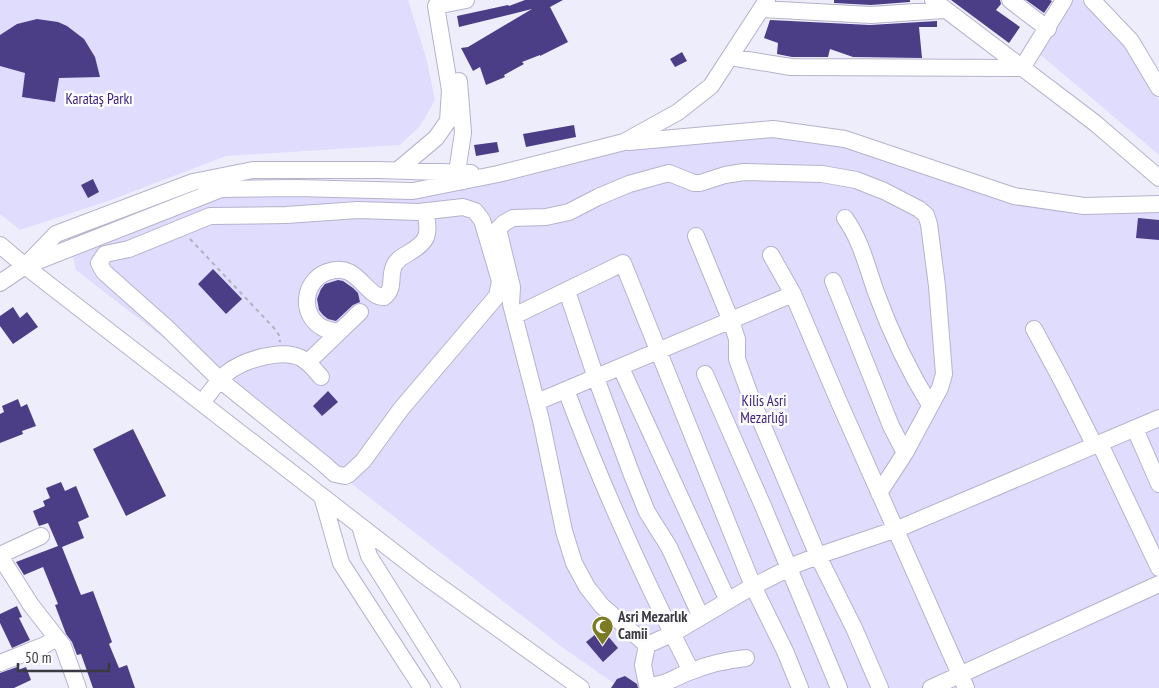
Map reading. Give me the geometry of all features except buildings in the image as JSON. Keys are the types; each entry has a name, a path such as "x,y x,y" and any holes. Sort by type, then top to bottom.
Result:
{"street":[{"path":"435,3 466,0"},
{"path":"1010,0 1048,29"},
{"path":"1022,68 1048,29 1064,0"},
{"path":"1092,0 1131,41 1159,88"},
{"path":"398,170 436,138 448,121 450,90 435,3"},
{"path":"435,3 459,81 463,133 457,177"},
{"path":"624,142 678,112 711,86 764,5 871,15 939,5 1095,123 1159,178"},
{"path":"730,58 791,67 1022,68"},
{"path":"0,283 25,266 56,234 193,182 253,170 398,170 457,177 498,174 624,142 773,129 845,139 1014,196 1084,206 1159,204"},
{"path":"647,645 602,606 587,587 574,563 564,531 536,402 511,304 512,287 498,229 508,220 512,218 562,215 629,184 668,173 694,183 744,172 764,174 802,172 842,176 871,185 919,208 928,220 937,286 944,368 943,380 905,453 879,493"},
{"path":"25,266 221,189 296,188 413,191 457,177"},
{"path":"338,332 318,324 311,314 306,301 307,292 322,274 345,270 359,278 376,296 384,297 391,289 393,270 396,263 423,243 427,236 428,228 413,191"},
{"path":"464,208 475,211 479,215 500,281 499,292 476,322 401,409 363,461 349,474 341,476 335,474 220,380 167,328 102,269 100,263 102,257 108,253 129,248 210,216 286,215 358,210 422,212 464,208"},
{"path":"845,218 861,245 878,297 905,360 930,405"},
{"path":"696,236 731,321 737,339 737,359 752,398 818,556 854,628 880,688"},
{"path":"0,244 25,266 425,576 581,688"},
{"path":"771,255 793,294 963,681"},
{"path":"514,316 623,263 753,586 785,651 800,688"},
{"path":"833,281 891,426 905,453"},
{"path":"567,291 596,378 648,512 669,547 701,617"},
{"path":"536,402 621,368 793,294"},
{"path":"308,362 360,312"},
{"path":"1034,329 1098,445 1159,568"},
{"path":"202,403 226,374 242,364 261,357 298,356 308,362 321,377"},
{"path":"621,368 728,601"},
{"path":"705,374 763,506 839,688"},
{"path":"566,390 609,498 691,671"},
{"path":"647,645 672,634 753,586 788,569 818,556 896,529 1159,418"},
{"path":"1135,429 1159,484"},
{"path":"322,496 341,562 422,688"},
{"path":"360,526 369,556 452,688"},
{"path":"41,536 0,555 31,605 62,646 78,688"},
{"path":"931,688 963,681 1159,584"},
{"path":"0,663 44,646 56,638"},
{"path":"647,645 643,665 652,687 709,665 746,658"}],"path":[{"path":"187,236 277,331 280,339 280,355"}],"green space":[{"name":"Karataş Parkı","path":"0,0 408,0 427,61 435,100 420,126 400,145 226,156 111,200 20,230 0,214"},
{"path":"1069,0 1081,0 1119,36 1159,101 1159,155 1036,51"},
{"name":"Kilis Asri Mezarlığı","path":"776,129 847,138 1017,196 1159,208 1159,688 621,688 566,650 76,270 70,244 224,188 421,189 570,151"}],"place":[{"name":"Asri Mezarlık Camii","path":"602,645"}]}
